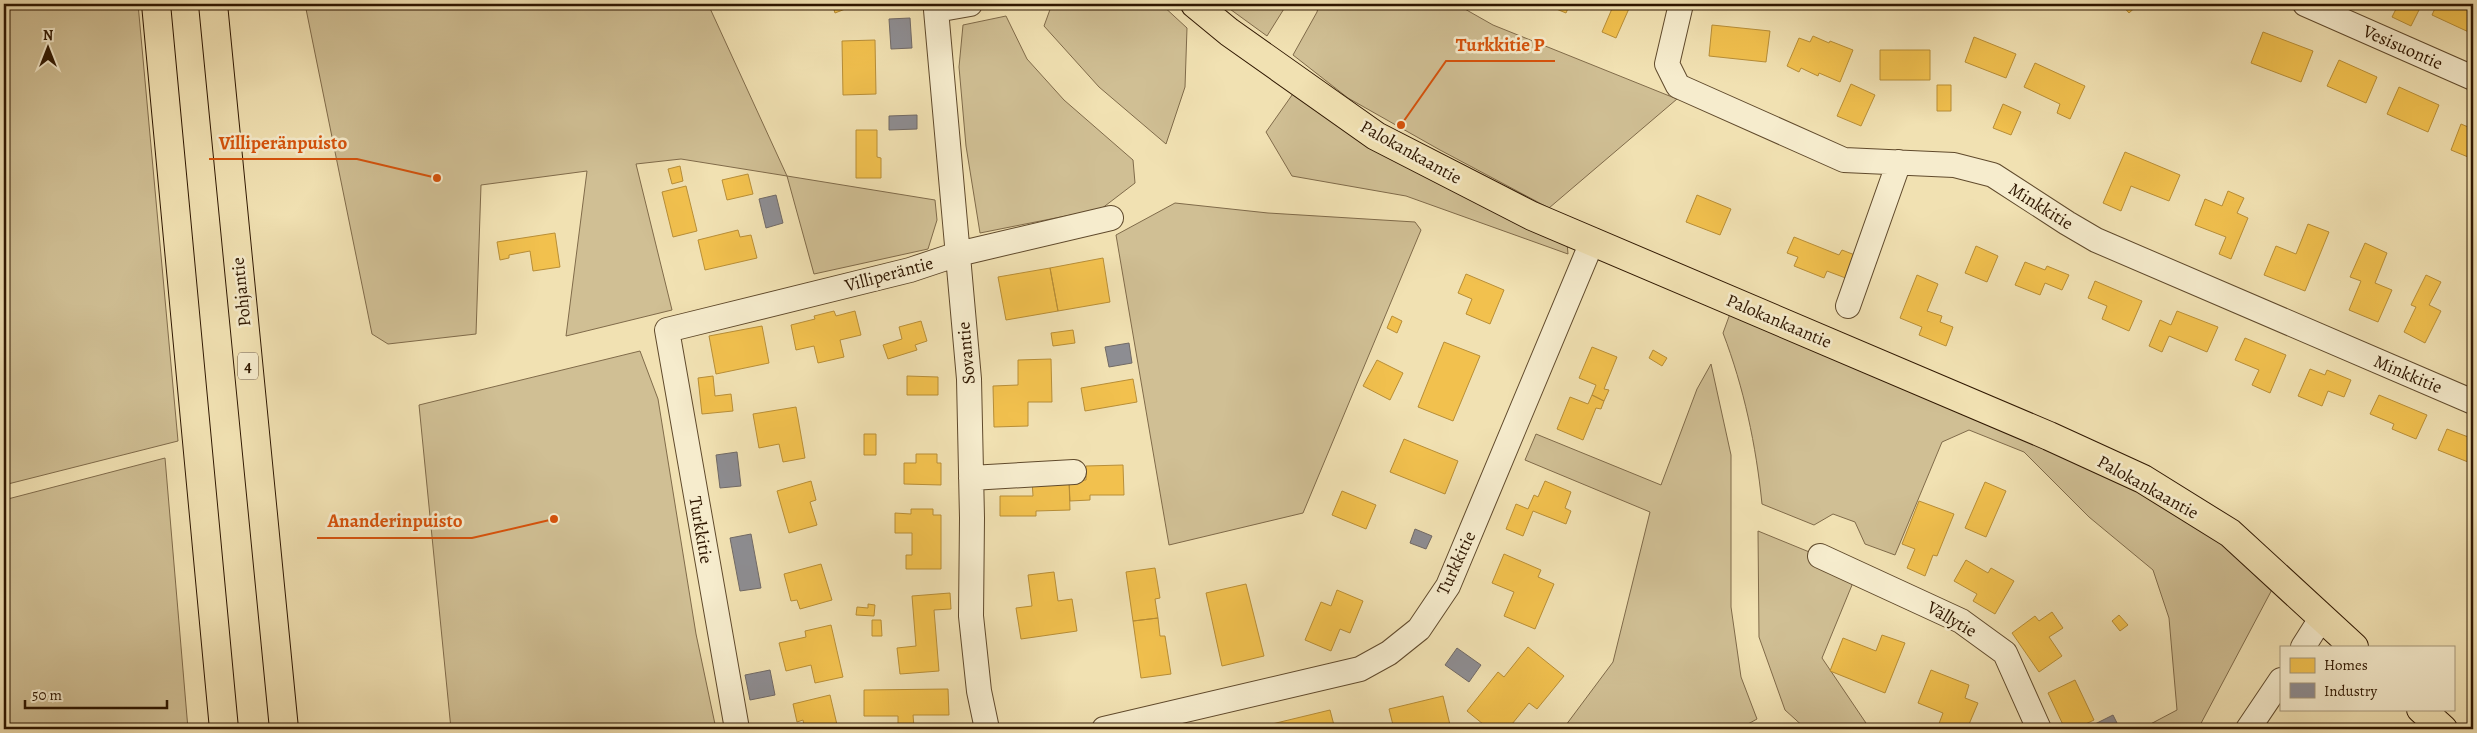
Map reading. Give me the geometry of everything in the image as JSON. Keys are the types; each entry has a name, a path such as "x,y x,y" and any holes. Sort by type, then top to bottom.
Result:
{"main road":[{"path":"156,4 224,729"},
{"name":"Pohjantie","path":"213,4 284,729"},
{"name":"Palokankaantie","path":"1195,4 1229,32 1376,136 1532,216 2049,436 2143,479 2230,534 2353,646"},
{"path":"2422,710 2442,729"}],"street":[{"name":"Sovantie","path":"970,4 935,7 969,379 971,616 979,691 987,729"},
{"name":"Minkkitie","path":"1681,4 1666,64 1678,86 1844,160 1954,165 1993,175 2096,240 2473,402"},
{"name":"Vesisuontie","path":"2305,4 2473,78"},
{"path":"1848,306 1899,162"},
{"name":"Villiperäntie","path":"667,330 910,270 958,254 1111,218"},
{"name":"Turkkitie","path":"1104,729 1360,669 1389,653 1419,629 1448,586 1592,242"},
{"name":"Turkkitie","path":"667,330 737,729"},
{"path":"971,478 1074,472"},
{"name":"Vällytie","path":"1820,556 1961,621 2005,653 2039,729"},
{"path":"2304,646 2322,617"},
{"path":"2248,729 2280,681"}],"shaded area":[{"path":"4,4 138,4 178,441 4,485"},
{"path":"305,4 708,4 787,176 681,159 636,164 672,310 566,336 587,171 481,185 476,334 388,344 372,334"},
{"path":"1052,4 1161,4 1187,28 1185,87 1166,144 1099,87 1044,26"},
{"path":"1223,4 1287,4 1267,36"},
{"path":"1319,4 1456,4 1493,25 1677,99 1549,208 1348,98 1293,55 1317,12"},
{"path":"1006,16 1027,59 1064,100 1133,160 1135,183 1101,209 980,233 966,146 959,67 963,25"},
{"path":"1297,88 1567,242 1568,254 1406,196 1292,176 1266,132"},
{"path":"787,176 935,200 937,220 928,249 814,274"},
{"path":"1175,203 1268,213 1415,222 1421,230 1303,513 1169,545 1116,235"},
{"path":"1731,311 2143,485 2276,582 2198,729 2141,729 2177,710 2169,618 2153,570 2089,517 2024,452 1969,430 1942,442 1895,555 1865,544 1855,522 1833,514 1814,525 1762,504 1748,417 1723,333"},
{"path":"640,351 658,399 696,634 716,729 451,729 419,405"},
{"path":"1711,364 1731,455 1731,607 1741,677 1757,719 1739,729 1563,729 1613,662 1650,512 1525,460 1536,434 1661,485 1697,389"},
{"path":"165,458 188,729 4,729 4,500"},
{"path":"1758,531 1846,567 1852,585 1822,658 1870,729 1806,729 1785,710 1759,637"}],"building: Homes":[{"path":"832,4 858,4 835,13"},
{"path":"1544,4 1570,4 1566,13"},
{"path":"1614,4 1631,4 1616,38 1602,32"},
{"path":"2121,4 2139,4 2129,13"},
{"path":"2396,4 2422,4 2411,26 2392,17 2398,5"},
{"path":"2437,4 2464,4 2470,6 2473,4 2473,34 2432,15"},
{"path":"1712,25 1770,31 1766,62 1709,56"},
{"path":"2263,32 2313,51 2301,82 2251,63"},
{"path":"1813,36 1853,50 1840,82 1819,73 1818,76 1801,68 1799,72 1787,66 1799,38 1810,42"},
{"path":"1974,37 2016,54 2006,78 1965,62"},
{"path":"875,40 876,94 843,95 842,41"},
{"path":"1880,50 1930,50 1930,80 1880,80"},
{"path":"2339,60 2377,77 2366,103 2327,86"},
{"path":"2035,63 2085,86 2070,119 2057,113 2060,104 2024,87"},
{"path":"1851,84 1875,95 1861,126 1837,116"},
{"path":"1937,85 1951,85 1951,111 1937,111"},
{"path":"2399,87 2439,105 2428,132 2387,114"},
{"path":"2003,104 2021,112 2011,135 1993,128"},
{"path":"2461,124 2473,129 2473,159 2451,150"},
{"path":"856,130 877,130 877,157 881,158 881,178 856,178"},
{"path":"2125,152 2180,175 2169,201 2131,186 2121,211 2103,203"},
{"path":"680,166 683,181 672,184 668,169"},
{"path":"748,174 753,194 727,200 722,180"},
{"path":"686,186 697,231 673,237 662,192"},
{"path":"2228,191 2244,198 2237,213 2248,218 2231,259 2219,254 2226,237 2195,225 2205,199 2222,206"},
{"path":"1697,195 1731,209 1720,235 1686,222"},
{"path":"2308,224 2329,232 2305,291 2264,275 2276,246 2296,254"},
{"path":"738,230 740,237 751,235 757,258 705,270 698,240"},
{"path":"555,233 560,267 533,271 530,251 509,255 509,258 500,260 497,242"},
{"path":"1794,237 1839,255 1842,250 1860,257 1851,280 1827,271 1824,278 1794,266 1798,257 1787,253"},
{"path":"2365,243 2387,253 2375,283 2392,290 2378,322 2349,310 2361,281 2350,277"},
{"path":"1976,246 1998,256 1987,282 1965,273"},
{"path":"1103,258 1110,302 1058,311 1050,268"},
{"path":"2025,262 2045,270 2047,266 2069,275 2062,290 2045,283 2040,295 2015,285"},
{"path":"1050,268 1058,311 1006,320 998,277"},
{"path":"1466,274 1504,290 1490,324 1466,314 1472,299 1458,293"},
{"path":"1917,275 1938,284 1927,311 1942,316 1940,322 1953,327 1946,346 1919,335 1922,327 1900,318"},
{"path":"2426,275 2441,282 2429,305 2441,311 2425,343 2404,332 2416,307 2411,305"},
{"path":"2095,281 2142,301 2129,331 2102,319 2107,306 2088,298"},
{"path":"834,311 836,316 855,311 861,335 840,340 844,357 818,363 814,346 796,350 791,325 815,319 814,316"},
{"path":"2177,311 2218,327 2207,352 2169,336 2162,352 2149,346 2160,320 2171,325"},
{"path":"1392,316 1402,321 1397,333 1387,328"},
{"path":"921,321 927,341 915,345 917,350 888,359 883,345 902,339 899,327"},
{"path":"762,326 769,363 716,374 709,336"},
{"path":"1073,330 1075,343 1053,346 1051,333"},
{"path":"2245,338 2286,355 2270,393 2252,385 2259,370 2235,360"},
{"path":"1444,342 1480,356 1453,421 1418,407"},
{"path":"1592,347 1617,357 1604,389 1609,390 1604,401 1592,395 1596,385 1579,378"},
{"path":"1653,350 1667,358 1662,366 1649,358"},
{"path":"1051,359 1052,402 1028,402 1028,426 994,427 993,386 1018,385 1018,360"},
{"path":"1377,360 1403,373 1390,400 1363,386"},
{"path":"2310,369 2325,375 2327,370 2351,380 2344,397 2328,391 2322,406 2298,396"},
{"path":"713,376 715,396 731,394 733,411 702,414 698,378"},
{"path":"907,376 938,377 938,395 907,395"},
{"path":"1133,379 1137,402 1085,411 1081,388"},
{"path":"1592,395 1604,401 1601,409 1596,408 1583,440 1557,429 1570,397 1588,404"},
{"path":"2379,395 2427,415 2416,439 2392,429 2394,424 2370,414"},
{"path":"796,407 805,458 783,462 779,444 759,448 753,414"},
{"path":"2447,429 2471,438 2473,435 2473,464 2438,450"},
{"path":"864,434 876,434 876,455 864,455"},
{"path":"1404,439 1458,461 1445,494 1390,472"},
{"path":"916,454 937,454 937,463 941,463 941,485 904,484 904,463 916,463"},
{"path":"1123,465 1124,495 1090,495 1090,500 1070,501 1069,480 1086,480 1086,466"},
{"path":"1069,480 1070,510 1036,511 1036,516 1000,516 1000,496 1033,496 1032,481"},
{"path":"811,481 816,500 810,502 817,525 789,533 777,491"},
{"path":"1545,481 1571,492 1565,508 1571,511 1566,524 1533,511 1523,536 1506,529 1516,504 1528,509 1534,495 1538,497"},
{"path":"1985,482 2006,491 1986,537 1965,528"},
{"path":"1342,491 1376,505 1366,529 1332,515"},
{"path":"1919,501 1954,514 1937,556 1933,555 1925,576 1907,568 1915,549 1902,544"},
{"path":"911,509 933,509 933,515 941,515 941,569 906,569 906,555 912,555 912,533 895,533 895,513 911,514"},
{"path":"1504,554 1541,570 1538,577 1554,584 1535,629 1504,616 1514,592 1492,583"},
{"path":"1966,560 1988,573 1991,568 2014,581 1995,614 1973,601 1977,594 1954,581"},
{"path":"821,564 832,600 800,609 797,600 791,601 784,574"},
{"path":"1155,568 1160,598 1155,599 1158,618 1133,621 1126,572"},
{"path":"1054,572 1058,601 1072,599 1077,631 1021,639 1016,608 1032,606 1028,575"},
{"path":"1246,584 1264,656 1222,666 1206,593"},
{"path":"1337,590 1363,601 1350,633 1340,629 1331,651 1305,640 1321,602 1331,606"},
{"path":"950,593 951,609 934,610 939,671 900,674 897,648 916,646 912,596"},
{"path":"868,604 875,605 874,616 856,615 857,607 868,608"},
{"path":"2052,612 2063,628 2049,637 2062,656 2039,672 2012,633 2035,616 2039,621"},
{"path":"2119,615 2128,625 2120,631 2112,621"},
{"path":"1158,618 1160,636 1165,636 1171,674 1141,678 1133,621"},
{"path":"872,620 881,620 882,636 872,636"},
{"path":"831,625 843,677 815,683 811,665 786,671 779,643 806,637 805,631"},
{"path":"1882,635 1905,643 1885,693 1830,671 1843,638 1876,651"},
{"path":"1528,647 1564,676 1537,709 1529,703 1508,729 1489,729 1467,711 1498,672 1504,677"},
{"path":"1931,670 1969,685 1965,698 1978,703 1967,729 1937,729 1943,713 1918,703"},
{"path":"2075,680 2094,720 2075,729 2065,729 2048,693"},
{"path":"948,689 949,715 913,715 914,727 898,727 898,716 864,716 864,690"},
{"path":"830,695 838,729 805,729 803,720 797,722 793,704"},
{"path":"1443,696 1451,729 1394,729 1389,709"},
{"path":"1330,710 1335,729 1273,729 1272,724"}],"building: Industry":[{"path":"910,18 912,48 891,49 889,19"},
{"path":"917,115 917,129 889,130 889,116"},
{"path":"776,195 783,223 766,228 759,199"},
{"path":"1129,343 1132,363 1109,367 1105,347"},
{"path":"737,452 741,486 720,488 716,455"},
{"path":"1415,529 1432,536 1426,549 1410,543"},
{"path":"751,534 761,588 740,591 730,538"},
{"path":"1457,648 1481,665 1469,682 1445,665"},
{"path":"770,670 775,695 750,700 745,675"},
{"path":"2113,715 2120,729 2087,728"}],"place":[{"name":"Turkkitie P","path":"1401,125"},
{"name":"Villiperänpuisto","path":"437,178"},
{"name":"Ananderinpuisto","path":"554,519"}]}
